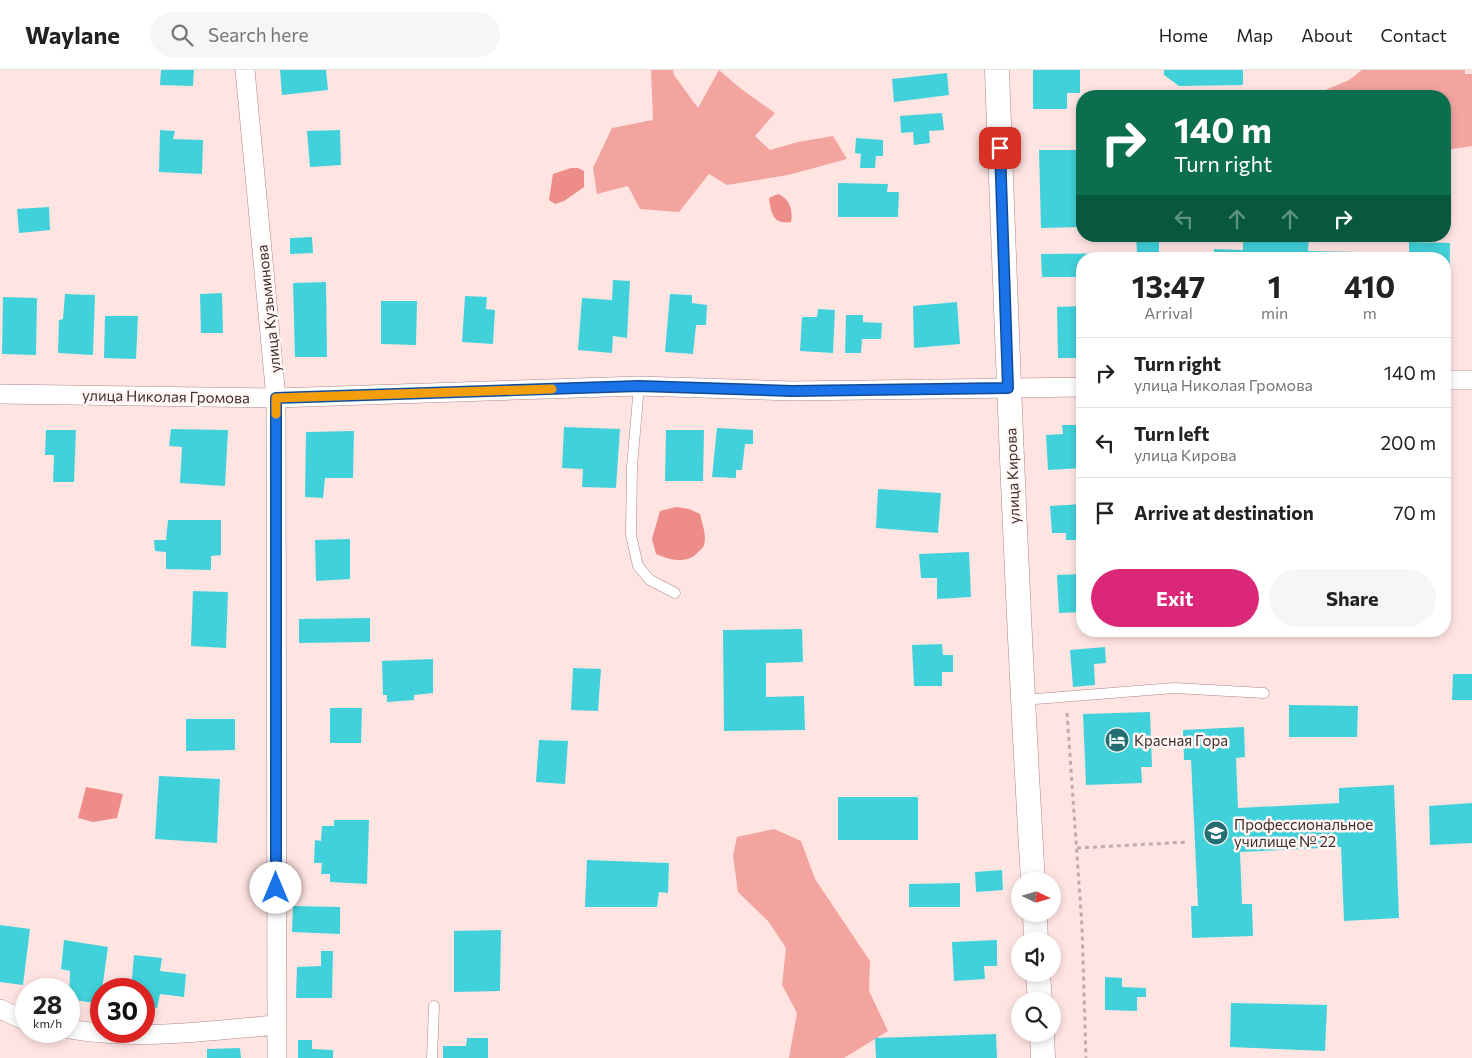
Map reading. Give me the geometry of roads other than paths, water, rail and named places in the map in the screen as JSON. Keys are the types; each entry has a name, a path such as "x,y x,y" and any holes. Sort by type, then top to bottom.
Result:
{"street":[{"name":"улица Кузьминова","path":"244,70 276,398 277,1058"},
{"name":"улица Кирова","path":"997,70 1008,388 1022,700 1032,872"},
{"path":"1451,380 1472,380"},
{"name":"улица Николая Громова","path":"0,394 276,398 639,386 792,391 1076,387"},
{"path":"0,1009 15,1016"},
{"path":"80,1030 118,1034 184,1033 276,1025"},
{"path":"1042,1042 1043,1058"}],"lane":[{"path":"639,386 632,466 631,535 638,566 650,580 675,593"},
{"path":"1022,700 1174,688 1264,693"},
{"path":"432,1058 434,1006"}],"place":[{"name":"Красная Гора","path":"1117,740"},
{"name":"Профессиональное училище № 22","path":"1216,833"}]}
